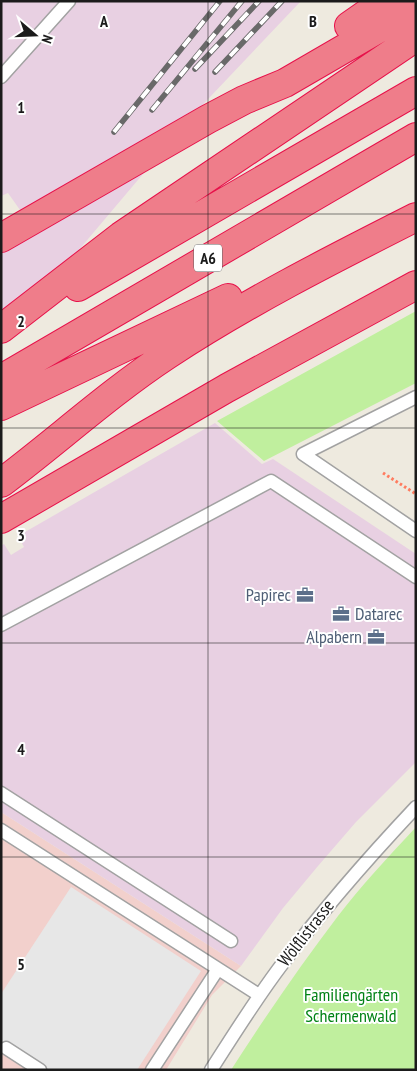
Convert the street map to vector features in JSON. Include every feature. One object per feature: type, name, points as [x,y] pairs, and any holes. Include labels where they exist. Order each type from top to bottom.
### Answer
[{"type":"highway","points":[[244,100],[268,75],[366,16],[385,1]]},
{"type":"highway","points":[[1,238],[200,124],[244,100],[285,83],[416,7]]},
{"type":"highway","points":[[1,331],[121,236],[416,37]]},
{"type":"highway","name":"A6","points":[[1,331],[416,91]]},
{"type":"highway","name":"A6","points":[[1,379],[416,137]]},
{"type":"highway","points":[[1,406],[206,309],[416,201]]},
{"type":"highway","points":[[1,483],[122,387],[166,356],[287,284],[416,217]]},
{"type":"highway","points":[[1,519],[227,388],[416,285]]},
{"type":"lane","points":[[1,77],[69,1]]},
{"type":"lane","points":[[416,397],[303,454],[416,531]]},
{"type":"lane","points":[[1,625],[271,481],[416,578]]},
{"type":"lane","points":[[1,794],[231,942]]},
{"type":"lane","name":"Wölflistrasse","points":[[211,1070],[259,995],[282,964],[338,894],[416,807]]},
{"type":"lane","points":[[1,830],[259,995]]},
{"type":"lane","points":[[152,1070],[218,968]]},
{"type":"lane","points":[[6,1048],[40,1070]]},
{"type":"path","points":[[384,473],[416,494]]},
{"type":"shaded area","points":[[1,1],[301,1],[192,116],[1,342],[1,244],[25,217],[8,193],[1,196]]},
{"type":"shaded area","points":[[215,423],[262,464],[273,459],[416,554],[416,762],[356,822],[318,866],[283,908],[241,966],[1,812],[1,546],[4,544],[11,555],[24,547],[18,536]]},
{"type":"shaded area","points":[[1,812],[241,966],[212,995],[166,1070],[1,1070]]},
{"type":"shaded area","points":[[71,887],[201,971],[137,1070],[29,1070],[1,1052],[1,994]]},
{"type":"green space","points":[[416,311],[416,383],[264,461],[217,421]]},
{"type":"green space","name":"Familiengärten Schermenwald","points":[[416,827],[416,1070],[231,1070],[283,992],[338,916]]},
{"type":"railway","points":[[114,132],[220,1]]},
{"type":"railway","points":[[152,110],[242,1]]},
{"type":"railway","points":[[195,69],[259,1]]},
{"type":"railway","points":[[215,72],[282,1]]},
{"type":"place","name":"Papirec","points":[[305,595]]},
{"type":"place","name":"Datarec","points":[[341,614]]},
{"type":"place","name":"Alpabern","points":[[376,637]]}]
